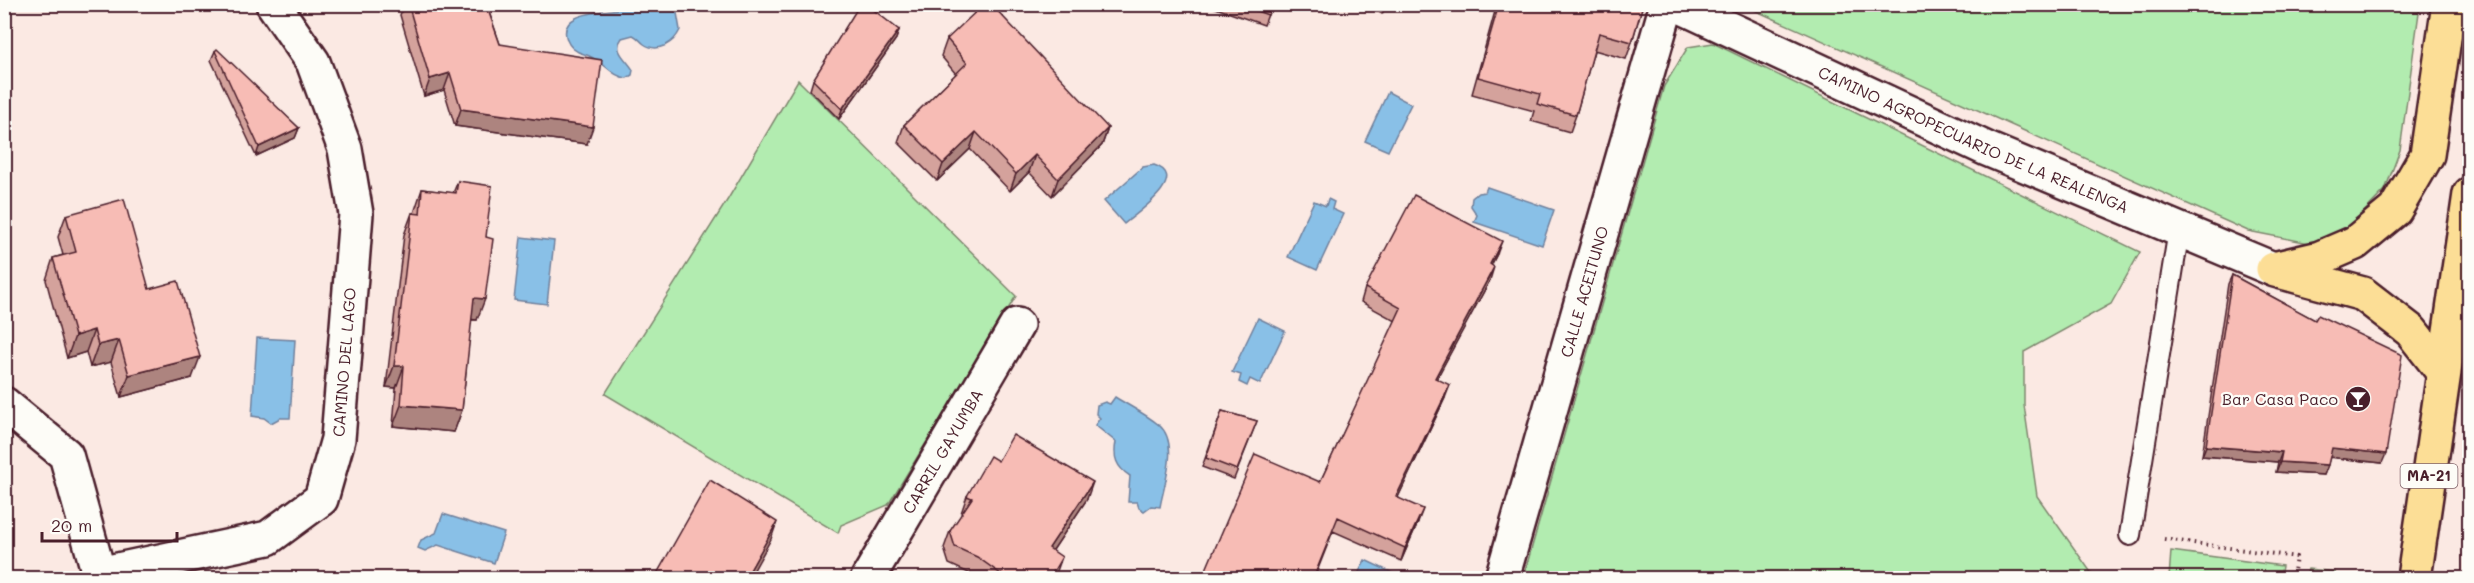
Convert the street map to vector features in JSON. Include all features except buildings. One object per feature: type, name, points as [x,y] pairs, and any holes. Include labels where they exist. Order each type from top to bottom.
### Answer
[{"type":"highway","points":[[2273,269],[2320,258],[2355,243],[2395,210],[2427,155],[2449,4]]},
{"type":"highway","name":"MA-21","points":[[2414,579],[2469,194]]},
{"type":"highway","points":[[2273,269],[2363,294],[2411,331],[2444,373]]},
{"type":"street","name":"CAMINO DEL LAGO","points":[[98,576],[268,538],[321,500],[338,438],[356,214],[345,149],[313,63],[273,4]]},
{"type":"street","name":"CALLE ACEITUNO","points":[[1502,579],[1667,4]]},
{"type":"street","name":"CAMINO AGROPECUARIO DE LA REALENGA","points":[[1676,4],[1987,149],[2273,269]]},
{"type":"street","name":"CARRIL GAYUMBA","points":[[868,579],[1017,325]]},
{"type":"street","points":[[4,404],[66,455],[98,576]]},
{"type":"lane","points":[[2130,535],[2179,230]]},
{"type":"path","points":[[2130,535],[2296,557],[2293,579]]},
{"type":"green space","points":[[1743,5],[2420,5],[2400,150],[2385,190],[2350,226],[2314,244],[2248,231]]},
{"type":"green space","points":[[1713,43],[2140,252],[2111,304],[2024,352],[2024,405],[2037,496],[2095,578],[1523,578],[1664,86],[1688,47]]},
{"type":"green space","points":[[798,80],[1016,296],[888,505],[841,525],[838,533],[605,394],[728,199]]},
{"type":"green space","points":[[2171,551],[2282,566],[2280,578],[2169,578]]},
{"type":"green space","points":[[2308,569],[2335,572],[2334,578],[2306,578]]},
{"type":"water","points":[[635,5],[668,5],[677,13],[680,30],[670,43],[655,48],[649,47],[633,35],[622,38],[619,43],[620,51],[633,70],[632,75],[627,78],[616,75],[591,56],[576,51],[568,43],[566,29],[570,22],[578,17]]},
{"type":"water","points":[[1388,92],[1411,104],[1388,151],[1365,141]]},
{"type":"water","points":[[1154,165],[1164,171],[1167,178],[1164,186],[1149,204],[1124,224],[1104,201],[1143,167]]},
{"type":"water","points":[[1487,187],[1554,210],[1542,245],[1474,222],[1477,215],[1471,206],[1472,198],[1478,193],[1485,192]]},
{"type":"water","points":[[1328,199],[1334,202],[1332,209],[1343,214],[1317,270],[1288,257],[1314,201],[1326,206]]},
{"type":"water","points":[[521,237],[554,241],[547,304],[514,300]]},
{"type":"water","points":[[1258,318],[1285,331],[1260,384],[1250,379],[1247,386],[1239,382],[1241,375],[1232,372]]},
{"type":"water","points":[[257,338],[295,340],[290,418],[280,418],[271,423],[264,418],[252,416]]},
{"type":"water","points":[[1115,397],[1159,425],[1169,442],[1169,464],[1160,507],[1151,506],[1144,511],[1139,508],[1137,502],[1128,502],[1130,476],[1121,469],[1117,461],[1116,442],[1095,425],[1100,418],[1096,414],[1097,405],[1105,402],[1110,404]]},
{"type":"water","points":[[443,514],[504,533],[494,563],[438,545],[425,551],[418,548],[421,540],[436,533]]},
{"type":"water","points":[[1365,560],[1395,574],[1393,578],[1356,578]]},
{"type":"place","name":"Bar Casa Paco","points":[[2358,399]]}]
